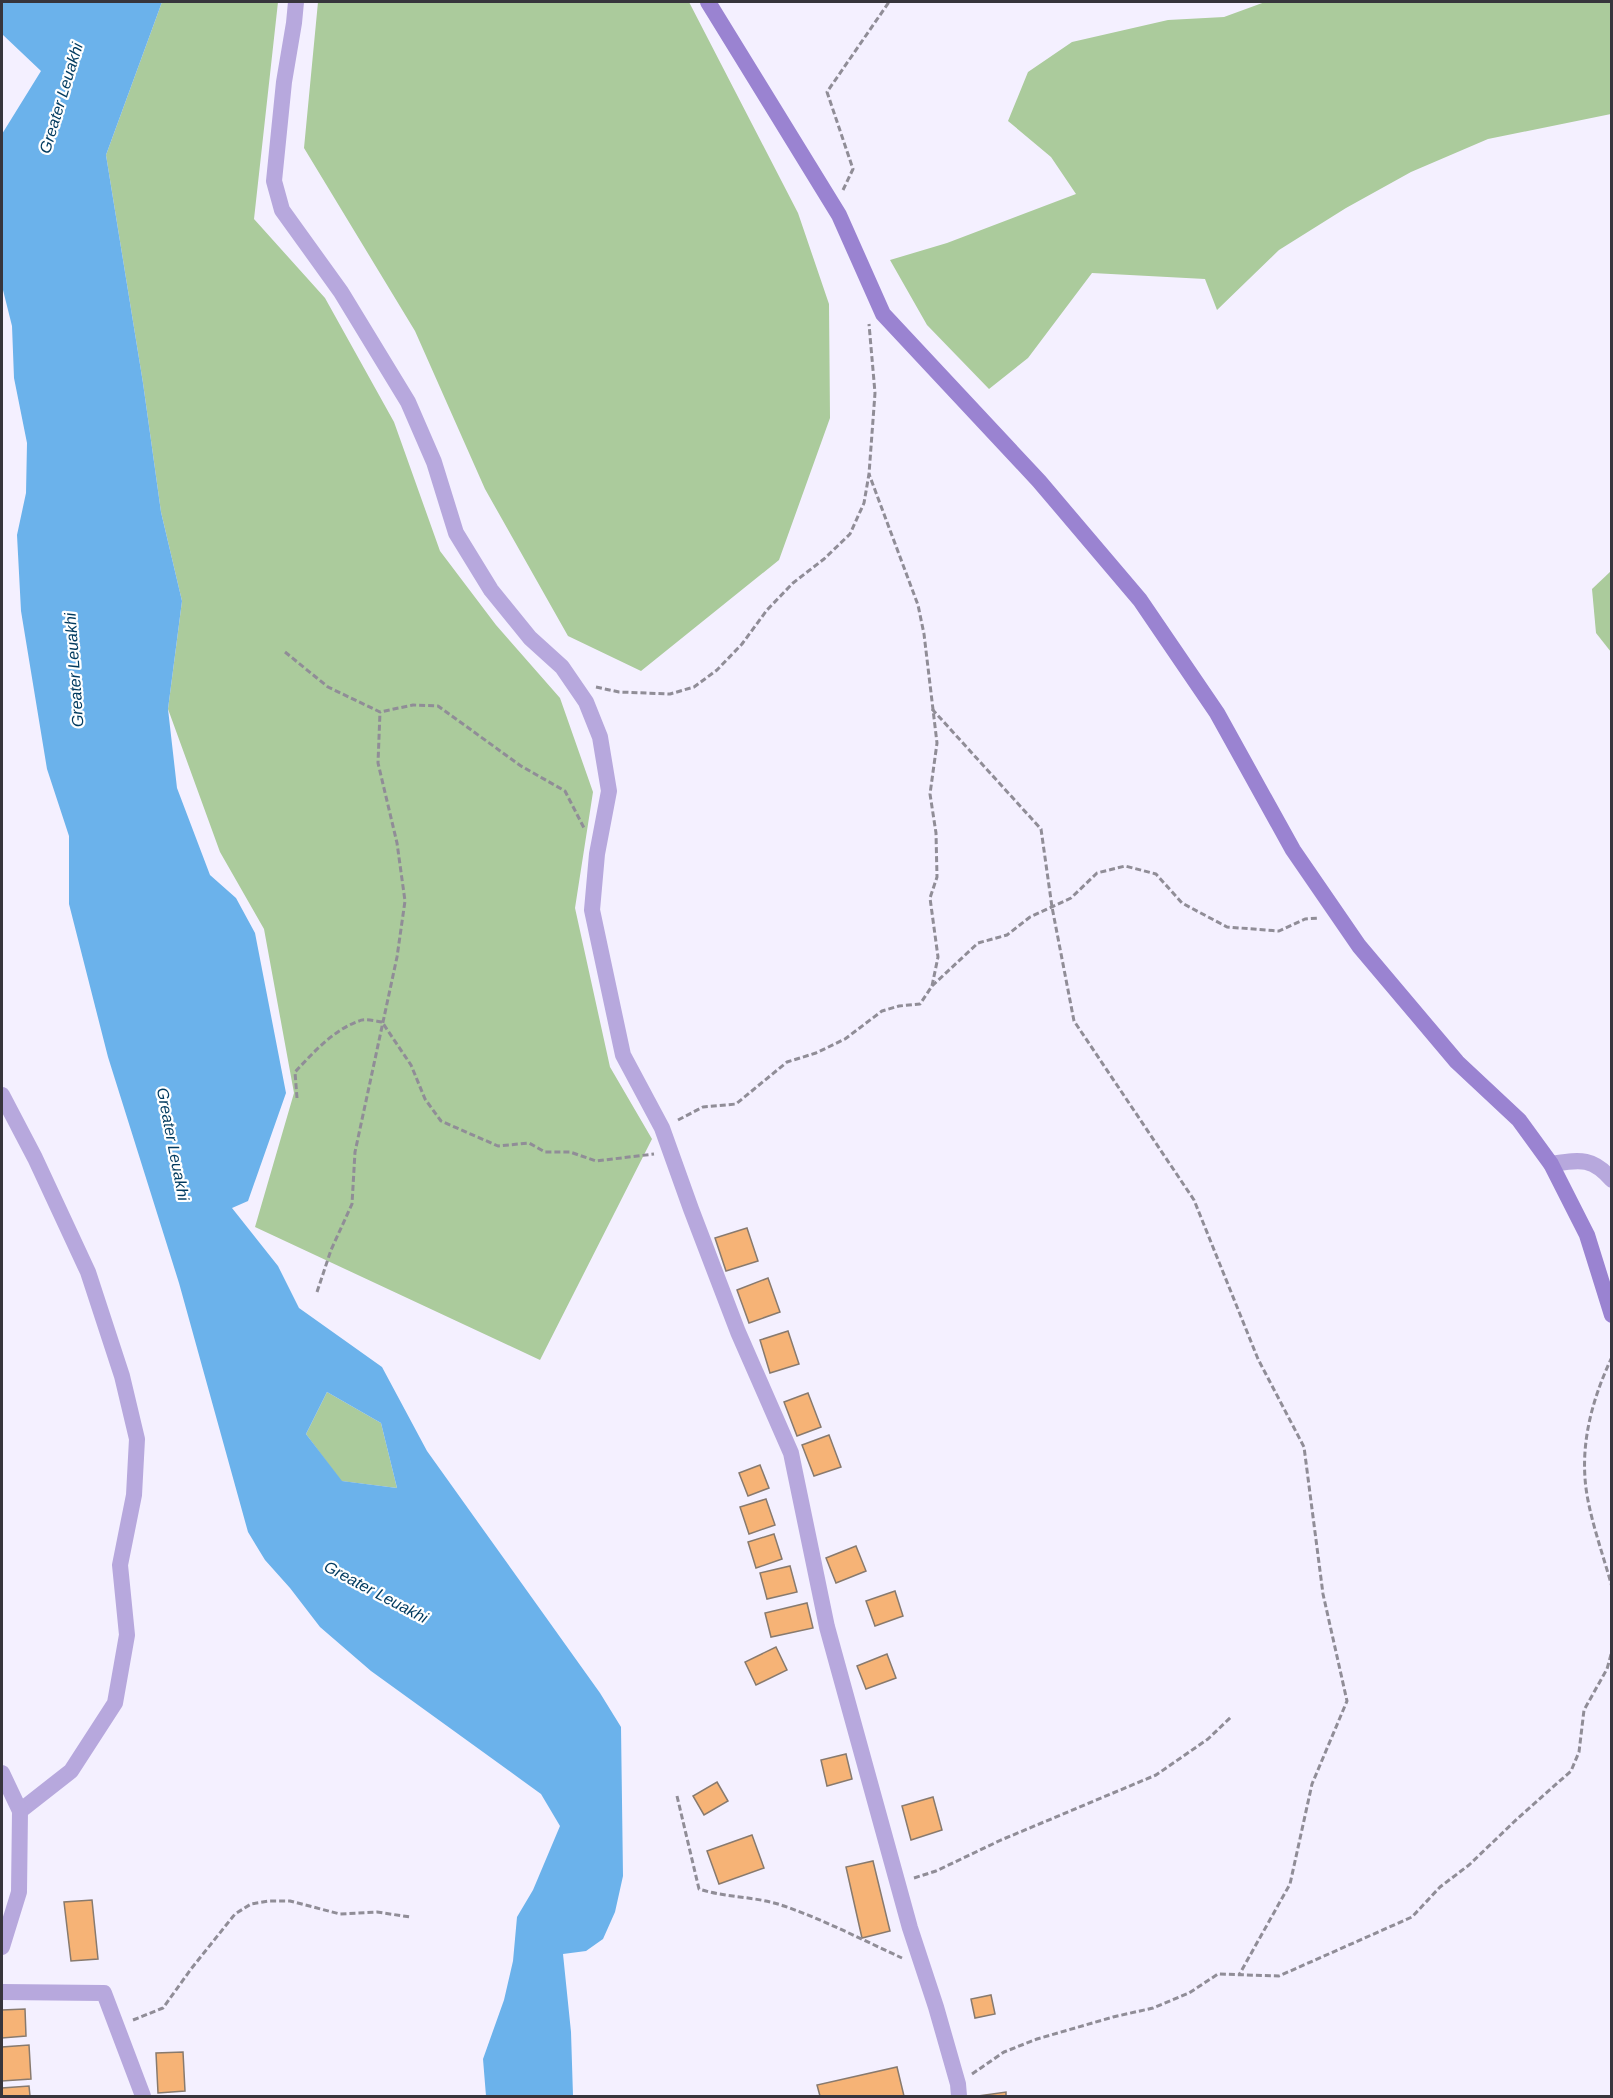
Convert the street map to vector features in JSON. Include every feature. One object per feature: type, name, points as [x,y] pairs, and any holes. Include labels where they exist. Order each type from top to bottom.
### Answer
[{"type":"main road","points":[[708,2],[835,208],[883,314],[1039,481],[1140,600],[1216,713],[1293,850],[1359,946],[1457,1062],[1519,1120],[1551,1164],[1587,1235],[1611,1315]]},
{"type":"street","points":[[296,2],[284,82],[274,181],[282,210],[341,292],[408,402],[434,462],[456,533],[491,590],[531,638],[562,668],[586,702],[600,737],[609,791],[597,854],[592,910],[622,1055],[662,1128],[738,1332],[791,1453],[827,1627],[958,2090]]},
{"type":"street","points":[[2,1095],[36,1158],[88,1272],[122,1376],[137,1439],[134,1495],[120,1565],[127,1635],[116,1703],[71,1771],[20,1811]]},
{"type":"street","points":[[1551,1164],[1580,1159],[1601,1167],[1611,1180]]},
{"type":"street","points":[[2,1773],[20,1811],[20,1892],[2,1947]]},
{"type":"street","points":[[2,1992],[104,1993],[143,2097]]},
{"type":"path","points":[[835,208],[853,169],[827,92],[889,2]]},
{"type":"path","points":[[570,680],[600,688],[648,694],[670,694],[694,687],[717,670],[742,644],[767,610],[794,583],[850,534],[864,503],[869,474],[875,393],[869,322]]},
{"type":"path","points":[[869,474],[918,605],[924,634],[937,743],[930,794],[936,833],[937,877],[930,898],[938,957],[932,986]]},
{"type":"path","points":[[285,652],[328,687],[380,712],[413,705],[438,706],[521,766],[565,791],[597,854]]},
{"type":"path","points":[[932,709],[1041,829],[1052,907],[1074,1021],[1194,1200],[1257,1359],[1304,1447],[1323,1594],[1347,1701],[1312,1785],[1290,1884],[1239,1975]]},
{"type":"path","points":[[316,1292],[331,1250],[352,1204],[355,1152],[397,957],[405,900],[397,843],[378,764],[380,712]]},
{"type":"path","points":[[662,1128],[703,1107],[736,1104],[788,1062],[816,1053],[845,1039],[882,1011],[899,1005],[920,1004],[932,986],[978,943],[1007,935],[1030,917],[1071,898],[1097,873],[1125,866],[1156,874],[1182,903],[1227,927],[1279,931],[1305,918],[1339,917]]},
{"type":"path","points":[[297,1098],[295,1072],[318,1048],[338,1032],[361,1020],[382,1022]]},
{"type":"path","points":[[382,1022],[411,1065],[425,1099],[441,1121],[498,1146],[529,1143],[545,1152],[570,1152],[596,1161],[670,1152]]},
{"type":"path","points":[[1611,1357],[1598,1385],[1586,1438],[1585,1479],[1594,1525],[1611,1587]]},
{"type":"path","points":[[958,2090],[1004,2052],[1037,2039],[1113,2017],[1154,2008],[1189,1993],[1218,1974],[1279,1976],[1412,1917],[1440,1887],[1469,1866],[1571,1771],[1579,1752],[1584,1710],[1606,1669],[1611,1651]]},
{"type":"path","points":[[898,1883],[936,1872],[1001,1840],[1156,1776],[1208,1739],[1232,1716]]},
{"type":"path","points":[[677,1796],[699,1888],[714,1894],[753,1898],[783,1905],[922,1967]]},
{"type":"path","points":[[116,2026],[163,2008],[235,1914],[250,1904],[269,1900],[290,1900],[340,1914],[377,1912],[410,1917]]},
{"type":"green space","points":[[162,2],[278,2],[254,219],[325,298],[394,422],[440,551],[496,625],[560,698],[593,792],[575,908],[610,1067],[652,1139],[540,1360],[255,1227],[294,1093],[264,929],[220,852],[168,709],[182,601],[161,512],[143,383],[106,155]]},
{"type":"green space","points":[[318,2],[689,2],[798,213],[829,304],[830,418],[779,560],[641,671],[568,636],[485,489],[415,331],[304,148]]},
{"type":"green space","points":[[1265,2],[1611,2],[1611,114],[1488,139],[1411,172],[1346,208],[1279,250],[1217,310],[1205,279],[1092,273],[1028,358],[989,389],[927,325],[890,260],[947,243],[1076,194],[1051,157],[1008,121],[1028,72],[1072,42],[1168,20],[1224,17]]},
{"type":"green space","points":[[1611,571],[1611,652],[1596,633],[1592,589]]},
{"type":"green space","points":[[327,1392],[381,1423],[397,1488],[341,1481],[306,1434]]},
{"type":"water","name":"Greater Leuakhi","points":[[2,2],[162,2],[106,155],[143,383],[161,512],[182,601],[168,709],[177,788],[210,875],[236,898],[255,933],[286,1093],[248,1201],[232,1208],[278,1266],[299,1308],[382,1367],[427,1451],[600,1693],[621,1727],[623,1876],[615,1912],[603,1939],[586,1951],[563,1954],[571,2032],[573,2096],[486,2096],[483,2059],[504,2000],[513,1961],[517,1917],[533,1890],[560,1826],[541,1794],[371,1671],[320,1627],[265,1560],[248,1532],[179,1283],[108,1057],[69,904],[69,836],[47,769],[21,611],[17,535],[26,493],[27,443],[14,378],[12,326],[2,286],[2,134],[41,71],[2,34]],"holes":[[[327,1392],[381,1423],[397,1488],[342,1481],[306,1434]]]},
{"type":"building","points":[[747,1228],[758,1261],[726,1271],[715,1238]]},
{"type":"building","points":[[768,1278],[780,1312],[749,1323],[737,1290]]},
{"type":"building","points":[[788,1331],[799,1364],[770,1373],[760,1340]]},
{"type":"building","points":[[808,1393],[821,1427],[797,1436],[784,1402]]},
{"type":"building","points":[[829,1435],[841,1467],[814,1476],[802,1445]]},
{"type":"building","points":[[760,1465],[769,1488],[748,1496],[739,1473]]},
{"type":"building","points":[[766,1499],[775,1525],[749,1534],[740,1507]]},
{"type":"building","points":[[774,1534],[782,1559],[756,1568],[748,1542]]},
{"type":"building","points":[[856,1546],[866,1571],[836,1583],[826,1558]]},
{"type":"building","points":[[790,1566],[797,1592],[767,1599],[760,1573]]},
{"type":"building","points":[[895,1591],[903,1616],[875,1626],[866,1601]]},
{"type":"building","points":[[807,1603],[813,1628],[771,1637],[765,1613]]},
{"type":"building","points":[[776,1647],[787,1670],[756,1685],[745,1662]]},
{"type":"building","points":[[887,1654],[896,1678],[866,1689],[857,1666]]},
{"type":"building","points":[[846,1754],[852,1779],[827,1786],[821,1760]]},
{"type":"building","points":[[717,1782],[728,1801],[704,1815],[693,1796]]},
{"type":"building","points":[[933,1797],[942,1830],[911,1840],[902,1806]]},
{"type":"building","points":[[752,1835],[764,1868],[719,1884],[707,1851]]},
{"type":"building","points":[[873,1861],[890,1931],[862,1938],[846,1867]]},
{"type":"building","points":[[92,1900],[98,1959],[71,1961],[64,1902]]},
{"type":"building","points":[[991,1995],[995,2014],[975,2018],[971,1999]]},
{"type":"building","points":[[25,2009],[26,2036],[2,2038],[2,2010]]},
{"type":"building","points":[[29,2045],[31,2079],[2,2081],[2,2047]]},
{"type":"building","points":[[183,2052],[185,2091],[158,2093],[156,2053]]},
{"type":"building","points":[[897,2067],[904,2096],[820,2096],[817,2085]]},
{"type":"building","points":[[29,2086],[30,2096],[2,2096],[2,2088]]},
{"type":"building","points":[[1006,2092],[1006,2096],[978,2096]]}]
